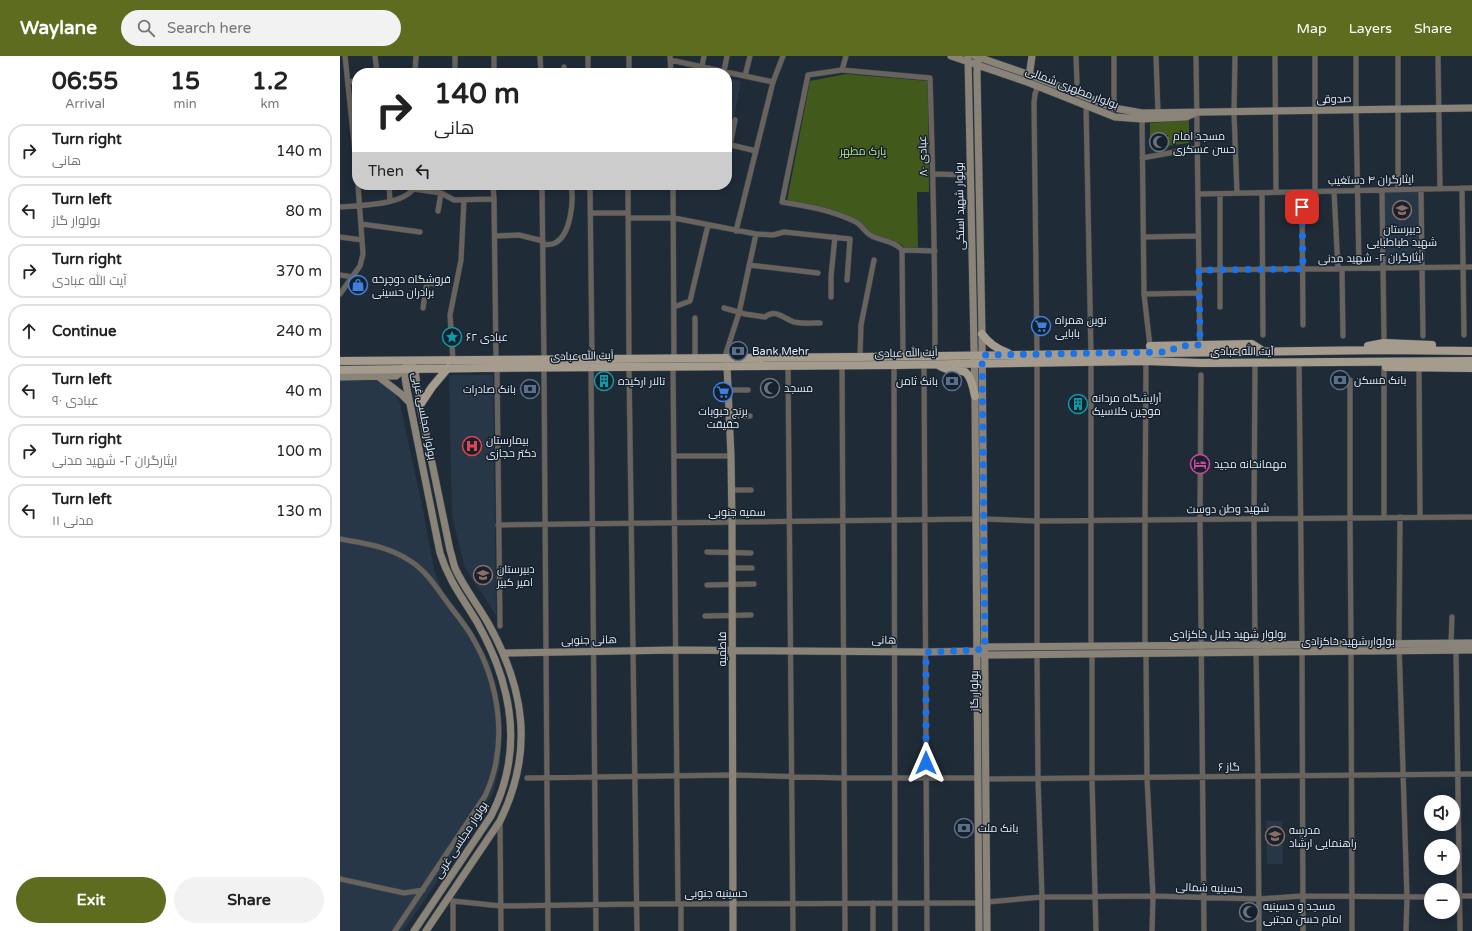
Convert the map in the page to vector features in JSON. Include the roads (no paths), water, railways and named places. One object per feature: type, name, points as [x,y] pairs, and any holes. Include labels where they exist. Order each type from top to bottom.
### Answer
[{"type":"main road","name":"بولوار مطهری شمالی","points":[[951,56],[968,59],[978,66],[1038,86],[1115,117],[1186,117],[1196,112]]},
{"type":"main road","name":"بولوار مطهری شمالی","points":[[977,56],[1114,108],[1142,116],[1158,113],[1196,112]]},
{"type":"main road","name":"بولوار شهید استکی","points":[[977,56],[982,334],[978,359]]},
{"type":"main road","points":[[1027,82],[1030,75],[1032,56]]},
{"type":"main road","name":"بولوار شهید استکی","points":[[968,59],[978,359]]},
{"type":"main road","name":"صدوقی","points":[[1196,112],[1472,108]]},
{"type":"main road","points":[[982,334],[992,346],[1013,355]]},
{"type":"main road","points":[[1350,350],[1363,346],[1384,343],[1472,346]]},
{"type":"main road","points":[[1150,346],[1178,346],[1200,349],[1201,363]]},
{"type":"main road","points":[[1169,352],[1178,346]]},
{"type":"main road","name":"آیت الله عبادی","points":[[1091,358],[1200,349],[1263,352],[1350,350],[1472,351]]},
{"type":"main road","name":"آیت الله عبادی","points":[[978,359],[1013,355],[1037,358]]},
{"type":"main road","name":"آیت الله عبادی","points":[[592,363],[629,367],[695,358],[903,356],[936,360],[1091,358],[1201,363],[1472,361]]},
{"type":"main road","name":"آیت الله عبادی","points":[[340,370],[415,370],[496,364],[592,363],[629,358],[727,366],[894,365],[924,364],[936,360]]},
{"type":"main road","name":"بولوار گاز","points":[[978,359],[975,396],[985,647],[982,779]]},
{"type":"main road","name":"بولوار گاز","points":[[978,359],[980,519],[977,650],[982,779],[983,902],[987,931]]},
{"type":"main road","name":"بولوار مجلسی غربی","points":[[414,931],[491,816],[500,799],[507,776],[512,738],[508,700],[504,682],[494,656],[446,571],[440,553],[404,369],[409,360],[415,370],[420,405],[455,568],[484,616],[503,653],[513,679],[518,699],[522,739],[516,779],[509,803],[500,821],[426,931]]},
{"type":"main road","name":"آیت الله عبادی","points":[[340,362],[454,360],[496,364]]},
{"type":"main road","points":[[936,360],[939,365],[947,369],[959,369],[967,373],[971,378],[975,396]]},
{"type":"main road","points":[[1350,362],[1361,366],[1472,368]]},
{"type":"main road","name":"فاطمیه","points":[[727,366],[732,490],[734,931]]},
{"type":"main road","points":[[420,405],[432,387],[448,368]]},
{"type":"main road","points":[[340,377],[396,376],[404,369]]},
{"type":"main road","points":[[379,377],[410,403]]},
{"type":"main road","name":"بولوار شهید جلال خاکزادی","points":[[977,650],[985,647],[1145,645],[1201,649],[1255,645],[1302,648],[1351,648],[1472,643]]},
{"type":"main road","name":"بولوار شهید خاکزادی","points":[[1400,647],[1456,651],[1472,650]]},
{"type":"main road","name":"بولوار شهید خاکزادی","points":[[985,655],[1146,653],[1201,649],[1256,652],[1302,648]]},
{"type":"main road","name":"هانی جنوبی","points":[[503,653],[633,650],[733,650]]},
{"type":"main road","name":"هانی","points":[[733,650],[926,652],[977,650]]},
{"type":"main road","points":[[977,650],[985,655]]},
{"type":"main road","name":"بولوار گاز","points":[[979,931],[983,902]]},
{"type":"street","points":[[345,56],[352,122]]},
{"type":"street","points":[[375,56],[376,68]]},
{"type":"street","points":[[415,68],[416,56]]},
{"type":"street","points":[[455,56],[456,68]]},
{"type":"street","points":[[494,56],[494,68]]},
{"type":"street","points":[[540,56],[541,68]]},
{"type":"street","points":[[588,56],[588,68]]},
{"type":"street","points":[[629,56],[629,68]]},
{"type":"street","points":[[702,66],[704,56]]},
{"type":"street","points":[[725,68],[727,56]]},
{"type":"street","points":[[745,76],[750,56]]},
{"type":"street","points":[[736,231],[773,82],[783,56]]},
{"type":"street","points":[[842,70],[846,56]]},
{"type":"street","points":[[1076,56],[1078,84]]},
{"type":"street","points":[[1114,56],[1114,108]]},
{"type":"street","points":[[1156,56],[1158,113]]},
{"type":"street","points":[[1196,56],[1200,349]]},
{"type":"street","points":[[1235,56],[1234,112],[1237,193]]},
{"type":"street","points":[[1275,56],[1276,192]]},
{"type":"street","points":[[1315,56],[1316,192]]},
{"type":"street","points":[[1356,56],[1359,268]]},
{"type":"street","points":[[1398,56],[1398,190]]},
{"type":"street","points":[[1438,56],[1440,189]]},
{"type":"street","points":[[671,68],[670,58],[711,68]]},
{"type":"street","name":"عبادی ۸۰","points":[[902,250],[898,245],[870,235],[857,223],[835,213],[820,208],[782,202],[808,75],[842,70],[930,78],[935,251],[936,360]]},
{"type":"street","points":[[732,73],[773,82]]},
{"type":"street","points":[[348,82],[352,82]]},
{"type":"street","points":[[1037,646],[1037,358],[1034,103],[1038,86]]},
{"type":"street","points":[[1086,105],[1091,358],[1091,646]]},
{"type":"street","points":[[1142,116],[1144,294],[1150,346],[1159,352]]},
{"type":"street","points":[[732,132],[735,120]]},
{"type":"street","points":[[732,145],[756,151]]},
{"type":"street","points":[[1142,158],[1197,148]]},
{"type":"street","points":[[933,174],[971,175]]},
{"type":"street","points":[[1462,188],[1464,335]]},
{"type":"street","name":"ایثارگران ۴ دستغیب","points":[[1198,194],[1472,188]]},
{"type":"street","points":[[1421,189],[1423,336]]},
{"type":"street","points":[[340,294],[360,266],[363,254],[358,190]]},
{"type":"street","points":[[389,190],[390,201]]},
{"type":"street","points":[[340,207],[390,201],[404,197],[412,190]]},
{"type":"street","points":[[428,190],[441,193],[454,200],[494,199]]},
{"type":"street","points":[[493,190],[500,626]]},
{"type":"street","points":[[542,190],[548,778],[548,931]]},
{"type":"street","points":[[495,236],[519,235],[543,243],[555,243],[565,234],[572,210],[571,190]]},
{"type":"street","points":[[590,190],[596,931]]},
{"type":"street","points":[[628,190],[629,358]]},
{"type":"street","points":[[673,190],[674,522],[679,904],[681,931]]},
{"type":"street","points":[[1382,190],[1384,338]]},
{"type":"street","points":[[1334,191],[1340,268],[1343,336]]},
{"type":"street","points":[[1302,192],[1303,325]]},
{"type":"street","points":[[438,211],[441,193]]},
{"type":"street","points":[[1262,193],[1263,335]]},
{"type":"street","points":[[1220,194],[1220,307]]},
{"type":"street","points":[[454,360],[450,315],[461,260],[464,200]]},
{"type":"street","points":[[591,213],[674,218],[756,234],[773,234],[784,232],[850,239],[847,280]]},
{"type":"street","points":[[361,224],[420,232]]},
{"type":"street","points":[[674,307],[690,301],[708,225]]},
{"type":"street","points":[[726,353],[739,313],[756,234]]},
{"type":"street","points":[[1143,237],[1198,236]]},
{"type":"street","points":[[340,237],[362,240]]},
{"type":"street","points":[[831,298],[830,276],[835,237]]},
{"type":"street","points":[[903,356],[902,250],[935,251]]},
{"type":"street","points":[[860,357],[861,325],[874,260]]},
{"type":"street","points":[[749,265],[818,273]]},
{"type":"street","name":"ایثارگران ۲- شهید مدنی","points":[[1199,270],[1472,267]]},
{"type":"street","points":[[340,276],[353,277]]},
{"type":"street","points":[[413,279],[435,284]]},
{"type":"street","points":[[424,308],[427,282]]},
{"type":"street","points":[[1144,294],[1199,293]]},
{"type":"street","points":[[724,308],[739,313],[765,318],[769,314],[775,313],[793,321],[820,323]]},
{"type":"street","points":[[695,318],[695,358]]},
{"type":"street","points":[[1145,645],[1146,361]]},
{"type":"street","points":[[1255,362],[1255,645]]},
{"type":"street","points":[[1299,362],[1303,931]]},
{"type":"street","points":[[924,364],[927,931]]},
{"type":"street","points":[[842,365],[845,931]]},
{"type":"street","points":[[894,365],[895,931]]},
{"type":"street","points":[[788,366],[793,931]]},
{"type":"street","points":[[1384,366],[1384,517]]},
{"type":"street","points":[[629,367],[637,931]]},
{"type":"street","points":[[1419,368],[1420,517]]},
{"type":"street","points":[[1201,374],[1200,519],[1204,931]]},
{"type":"street","points":[[1350,380],[1352,931]]},
{"type":"street","points":[[728,390],[748,390]]},
{"type":"street","points":[[729,416],[750,416]]},
{"type":"street","points":[[674,456],[731,456]]},
{"type":"street","points":[[732,490],[751,490]]},
{"type":"street","points":[[1400,517],[1400,647],[1407,897],[1406,931]]},
{"type":"street","name":"شهید وطن دوست","points":[[980,519],[1036,521],[1472,517]]},
{"type":"street","name":"سمیه جنوبی","points":[[498,524],[980,519]]},
{"type":"street","points":[[340,539],[381,546],[412,563],[430,579],[471,635],[484,662],[494,691],[499,730],[497,758],[492,781],[485,796],[395,931]]},
{"type":"street","points":[[707,552],[751,552]]},
{"type":"street","points":[[732,568],[752,568]]},
{"type":"street","points":[[707,585],[754,584]]},
{"type":"street","points":[[705,616],[751,615]]},
{"type":"street","points":[[1451,643],[1452,617]]},
{"type":"street","points":[[1456,651],[1460,883]]},
{"type":"street","points":[[1256,652],[1259,931]]},
{"type":"street","points":[[1146,653],[1147,778],[1153,896],[1152,931]]},
{"type":"street","points":[[1037,654],[1038,779],[1042,931]]},
{"type":"street","points":[[1092,654],[1092,779],[1096,931]]},
{"type":"street","name":"گاز ۶","points":[[527,778],[733,774],[844,778],[1092,779],[1472,774]]},
{"type":"street","points":[[500,821],[500,931]]},
{"type":"street","points":[[340,880],[404,893],[423,890]]},
{"type":"street","name":"حسینیه شمالی","points":[[983,902],[1042,897],[1096,896],[1259,899],[1303,896],[1424,897]]},
{"type":"street","points":[[1460,896],[1472,896]]},
{"type":"street","name":"حسینیه جنوبی","points":[[454,931],[453,901],[501,906],[596,904],[983,902]]},
{"type":"street","points":[[873,903],[873,931]]},
{"type":"street","points":[[1460,919],[1460,931]]},
{"type":"place","name":"مسجد امام حسن عسکری","points":[[1159,142]]},
{"type":"place","name":"دبیرستان شهید طباطبایی","points":[[1402,210]]},
{"type":"place","name":"فروشگاه دوچرخه برادران حسینی","points":[[358,285]]},
{"type":"place","name":"نوین همراه بابایی","points":[[1041,326]]},
{"type":"place","name":"عبادی ۶۲","points":[[452,337]]},
{"type":"place","name":"Bank Mehr","points":[[738,351]]},
{"type":"place","name":"بانک مسکن","points":[[1340,380]]},
{"type":"place","name":"تالار ارکیده","points":[[604,381]]},
{"type":"place","name":"بانک ثامن","points":[[952,381]]},
{"type":"place","name":"مسجد","points":[[770,388]]},
{"type":"place","name":"بانک صادرات","points":[[530,389]]},
{"type":"place","name":"برنج حبوبات حقیقت","points":[[723,392]]},
{"type":"place","name":"آرایشگاه مردانه موچین کلاسیک","points":[[1078,404]]},
{"type":"place","name":"بیمارستان دکتر حجازی","points":[[472,446]]},
{"type":"place","name":"مهمانخانه مجید","points":[[1200,464]]},
{"type":"place","name":"دبیرستان امیر کبیر","points":[[483,575]]},
{"type":"place","name":"بانک ملت","points":[[964,828]]},
{"type":"place","name":"مدرسه راهنمایی ارشاد","points":[[1275,836]]},
{"type":"place","name":"مسجد و حسینیه امام حسن مجتبی","points":[[1249,912]]},
{"type":"park label","name":"پارک مطهر","points":[[863,151]]}]
